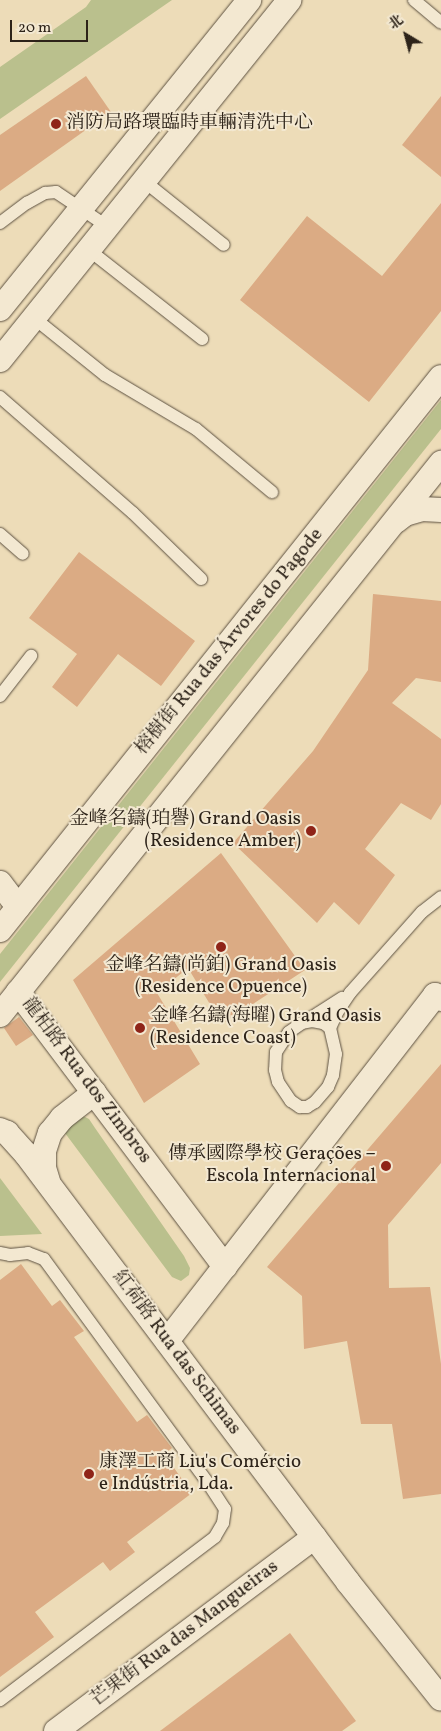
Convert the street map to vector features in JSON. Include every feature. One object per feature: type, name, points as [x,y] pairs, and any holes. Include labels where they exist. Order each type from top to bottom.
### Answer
[{"type":"street","points":[[0,309],[249,0]]},
{"type":"street","points":[[0,360],[290,0]]},
{"type":"street","name":"榕樹街 Rua das Árvores do Pagode","points":[[0,930],[441,377]]},
{"type":"street","points":[[0,1015],[441,463]]},
{"type":"street","points":[[394,522],[405,514],[422,509],[441,510]]},
{"type":"street","points":[[0,883],[18,907]]},
{"type":"street","name":"龍柏路 Rua dos Zimbros","points":[[18,992],[225,1267]]},
{"type":"street","points":[[167,1341],[435,995],[441,999]]},
{"type":"street","points":[[49,1185],[44,1168],[44,1151],[50,1132],[62,1118],[94,1093]]},
{"type":"street","name":"紅荷路 Rua das Schimas","points":[[0,1130],[7,1134],[26,1154],[314,1537],[441,1699]]},
{"type":"street","name":"芒果街 Rua das Mangueiras","points":[[56,1731],[314,1537]]},
{"type":"lane","points":[[414,0],[441,23]]},
{"type":"lane","points":[[144,181],[224,245]]},
{"type":"lane","points":[[0,224],[27,203],[45,193],[56,192],[108,226]]},
{"type":"lane","points":[[89,250],[202,339]]},
{"type":"lane","points":[[34,318],[105,375],[196,429],[272,492]]},
{"type":"lane","points":[[0,397],[133,513],[201,579]]},
{"type":"lane","points":[[0,534],[23,554]]},
{"type":"lane","points":[[0,696],[30,656]]},
{"type":"lane","points":[[350,993],[320,1014],[289,1032],[276,1052],[275,1070],[284,1093],[300,1107],[307,1107],[316,1102],[328,1087],[333,1075],[336,1054],[330,1028],[338,1011],[350,993],[441,888]]},
{"type":"lane","points":[[422,912],[441,897]]},
{"type":"lane","points":[[302,1023],[312,1021],[323,1023],[330,1028]]},
{"type":"lane","points":[[0,1253],[10,1255],[28,1252],[44,1259],[225,1509],[224,1523],[215,1537],[0,1700]]},
{"type":"green space","points":[[91,0],[172,0],[0,119],[0,67],[86,7]]},
{"type":"green space","points":[[441,400],[441,429],[0,982],[0,954]]},
{"type":"green space","points":[[79,1114],[89,1119],[184,1256],[190,1268],[189,1275],[181,1281],[172,1277],[65,1133]]},
{"type":"green space","points":[[0,1178],[42,1234],[0,1236]]},
{"type":"building","name":"消防局路環臨時車輛清洗中心","points":[[86,76],[111,112],[0,191],[0,135]]},
{"type":"building","points":[[441,96],[441,177],[402,145]]},
{"type":"building","points":[[441,203],[441,311],[369,402],[240,300],[307,216],[382,276]]},
{"type":"building","points":[[79,552],[195,641],[161,686],[118,654],[77,707],[52,687],[77,654],[29,618]]},
{"type":"building","points":[[373,594],[441,601],[441,682],[416,678],[392,703],[441,739],[441,804],[431,820],[401,803],[365,849],[395,875],[359,925],[334,902],[317,923],[233,843],[313,751],[368,670]]},
{"type":"building","points":[[221,853],[305,970],[222,1024],[188,968],[157,993],[200,1064],[144,1103],[73,980]]},
{"type":"building","points":[[19,1017],[33,1035],[16,1046],[4,1028]]},
{"type":"building","points":[[441,1064],[441,1163],[388,1225],[389,1288],[430,1287],[441,1364],[441,1494],[403,1499],[392,1424],[361,1424],[347,1341],[304,1349],[302,1296],[267,1267]]},
{"type":"building","name":"康澤工商 Liu's Comércio e Indústria, Lda.","points":[[21,1264],[52,1306],[60,1300],[84,1331],[74,1337],[137,1422],[147,1415],[172,1448],[164,1454],[192,1493],[127,1542],[135,1552],[110,1571],[103,1562],[35,1612],[54,1637],[0,1677],[0,1280]]},
{"type":"building","points":[[290,1633],[356,1721],[342,1731],[160,1731]]},
{"type":"place","name":"消防局路環臨時車輛清洗中心","points":[[56,124]]},
{"type":"place","name":"金峰名鑄(珀譽) Grand Oasis (Residence Amber)","points":[[311,831]]},
{"type":"place","name":"金峰名鑄(尚鉑) Grand Oasis (Residence Opuence)","points":[[221,947]]},
{"type":"place","name":"金峰名鑄(海曜) Grand Oasis (Residence Coast)","points":[[140,1028]]},
{"type":"place","name":"傳承國際學校 Gerações – Escola Internacional","points":[[386,1166]]},
{"type":"place","name":"康澤工商 Liu's Comércio e Indústria, Lda.","points":[[89,1474]]}]
